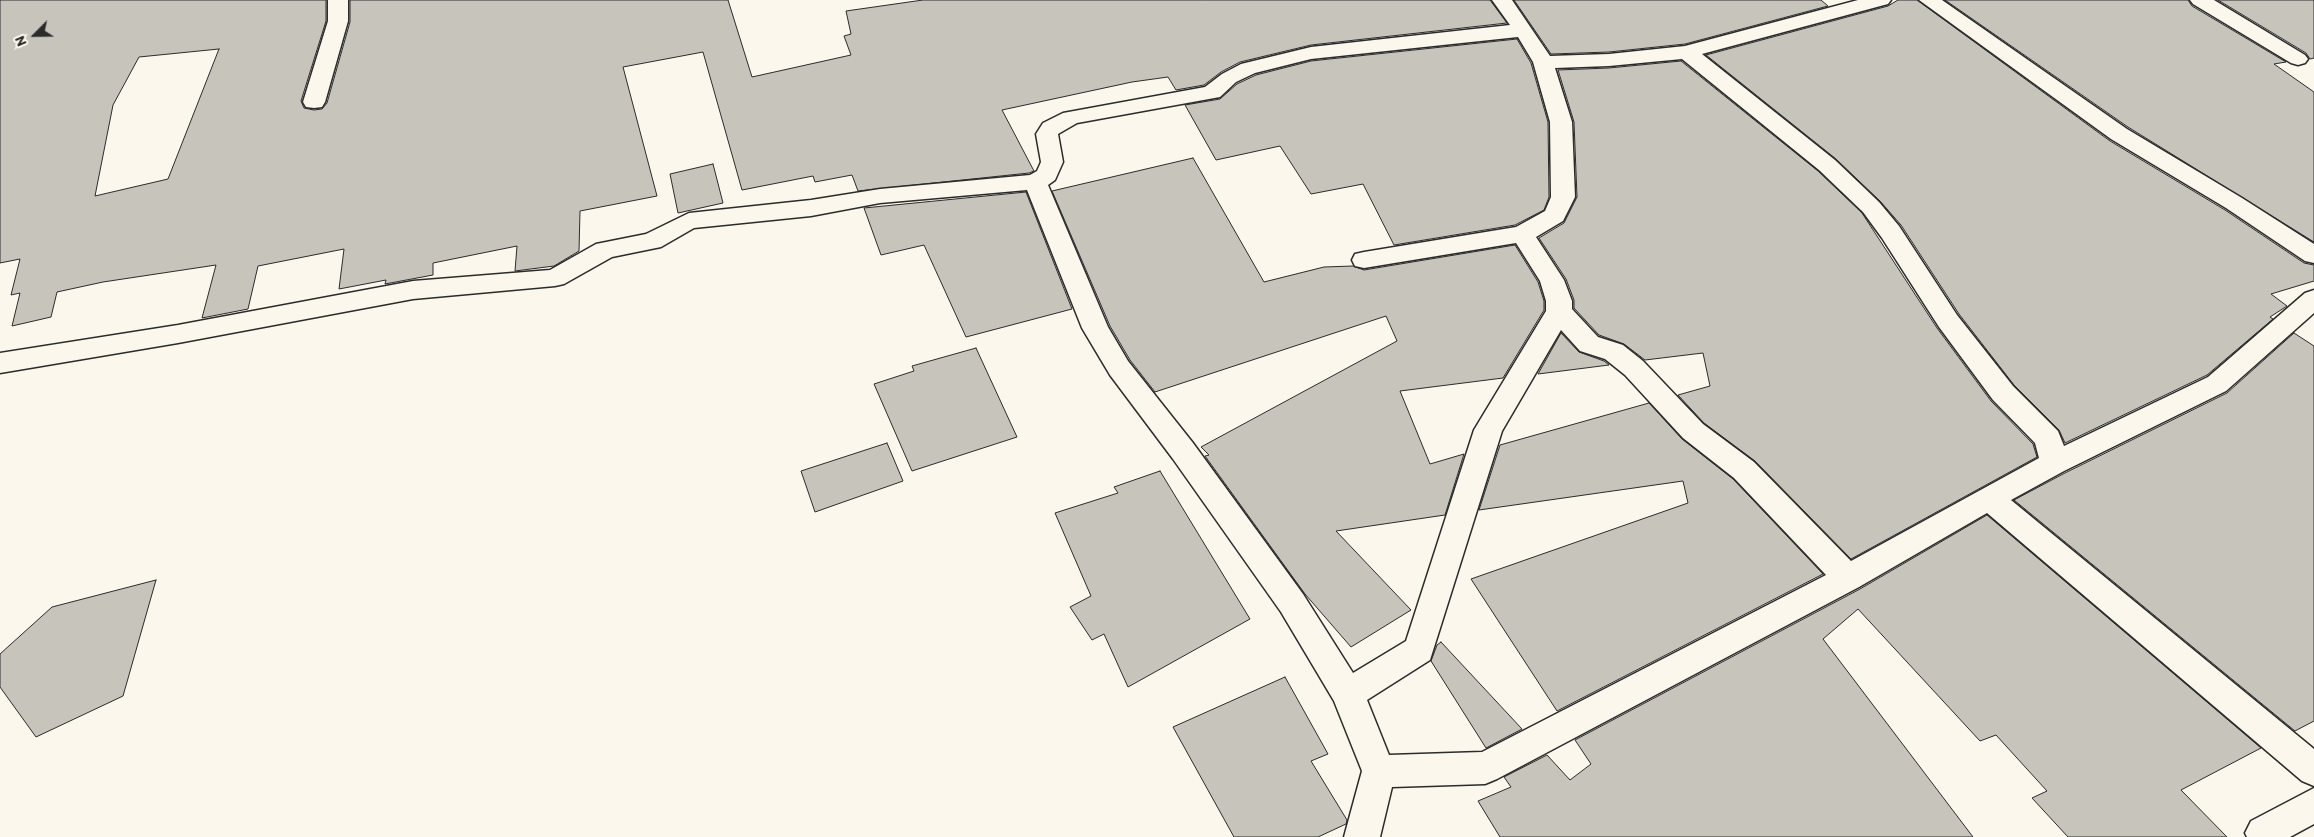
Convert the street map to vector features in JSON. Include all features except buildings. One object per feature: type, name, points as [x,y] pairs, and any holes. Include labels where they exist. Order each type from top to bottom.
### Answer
[{"type":"street","points":[[314,102],[338,21],[338,0]]},
{"type":"street","points":[[1364,260],[1522,234],[1555,216],[1563,197],[1561,122],[1543,62],[1524,30],[1502,0]]},
{"type":"street","points":[[1543,62],[1609,60],[1686,52],[1842,4],[1881,0]]},
{"type":"street","points":[[1929,0],[2119,134],[2234,203],[2314,255]]},
{"type":"street","points":[[2200,0],[2298,59]]},
{"type":"street","points":[[0,363],[178,334],[413,290],[555,278],[605,250],[652,241],[689,221],[811,208],[880,196],[1036,182],[1047,175],[1052,162],[1048,134],[1051,128],[1071,118],[1212,92],[1229,78],[1248,68],[1311,53],[1524,30]]},
{"type":"street","points":[[1686,52],[1827,165],[1871,207],[1891,232],[1948,321],[2003,393],[2048,439],[2054,463]]},
{"type":"street","points":[[1036,182],[1095,328],[1119,368],[1183,451],[1292,604],[1348,694],[1379,771],[1362,837]]},
{"type":"street","points":[[1348,694],[1419,650],[1488,430],[1559,311],[1559,301],[1552,280],[1522,234]]},
{"type":"street","points":[[1379,771],[1485,768],[1848,578],[2054,463],[2217,384],[2314,299]]},
{"type":"street","points":[[1559,311],[1589,344],[1614,352],[1634,368],[1693,431],[1744,470],[1848,578]]},
{"type":"street","points":[[1989,498],[2314,770]]},
{"type":"street","points":[[2266,837],[2263,833],[2314,805]]}]
